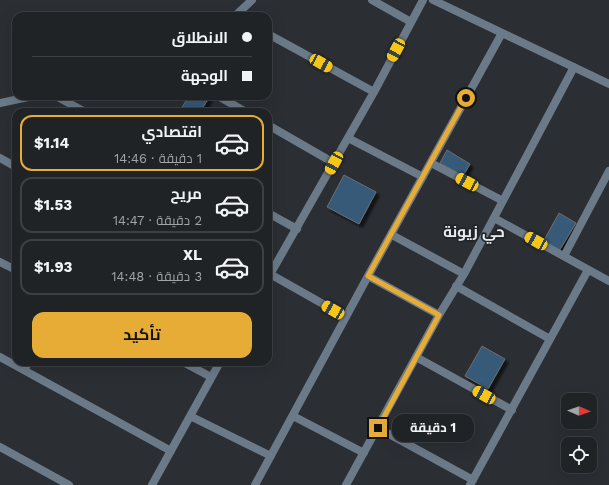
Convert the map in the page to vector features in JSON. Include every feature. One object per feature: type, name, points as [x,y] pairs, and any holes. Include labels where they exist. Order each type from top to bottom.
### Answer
[{"type":"street","points":[[240,12],[252,0]]},
{"type":"street","points":[[372,0],[411,22]]},
{"type":"street","points":[[272,271],[374,92],[423,0]]},
{"type":"street","points":[[433,0],[609,84]]},
{"type":"street","points":[[255,485],[502,33]]},
{"type":"street","points":[[272,36],[374,92]]},
{"type":"street","points":[[346,485],[439,315],[464,274],[574,67]]},
{"type":"street","points":[[0,103],[14,100]]},
{"type":"street","points":[[63,100],[78,108]]},
{"type":"street","points":[[225,100],[239,108]]},
{"type":"street","points":[[272,127],[334,163]]},
{"type":"street","points":[[348,138],[423,177]]},
{"type":"street","points":[[0,158],[12,165]]},
{"type":"street","points":[[431,163],[503,201]]},
{"type":"street","points":[[564,256],[609,171]]},
{"type":"street","points":[[272,215],[297,229]]},
{"type":"street","points":[[494,218],[609,281]]},
{"type":"street","points":[[392,235],[464,274]]},
{"type":"street","points":[[0,262],[12,268]]},
{"type":"street","points":[[378,428],[472,482],[588,270]]},
{"type":"street","points":[[368,276],[439,315]]},
{"type":"street","points":[[272,278],[346,317]]},
{"type":"street","points":[[456,286],[550,339]]},
{"type":"street","points":[[0,357],[12,364]]},
{"type":"street","points":[[416,357],[512,410]]},
{"type":"street","points":[[17,366],[171,450]]},
{"type":"street","points":[[24,370],[26,366]]},
{"type":"street","points":[[190,366],[211,377]]},
{"type":"street","points":[[152,485],[218,366]]},
{"type":"street","points":[[190,416],[271,456]]},
{"type":"street","points":[[293,416],[364,453]]},
{"type":"street","points":[[0,447],[69,485]]},
{"type":"building","points":[[186,100],[208,100],[203,108],[182,108]]},
{"type":"building","points":[[447,150],[470,164],[463,176],[440,163]]},
{"type":"building","points":[[344,175],[376,192],[359,224],[327,207]]},
{"type":"building","points":[[559,213],[576,223],[559,251],[543,242]]},
{"type":"building","points":[[482,346],[505,359],[488,389],[465,376]]},
{"type":"district","name":"حي زيونة","points":[[474,232]]},
{"type":"route","points":[[378,428],[439,315],[368,276],[392,235],[466,98]]}]
